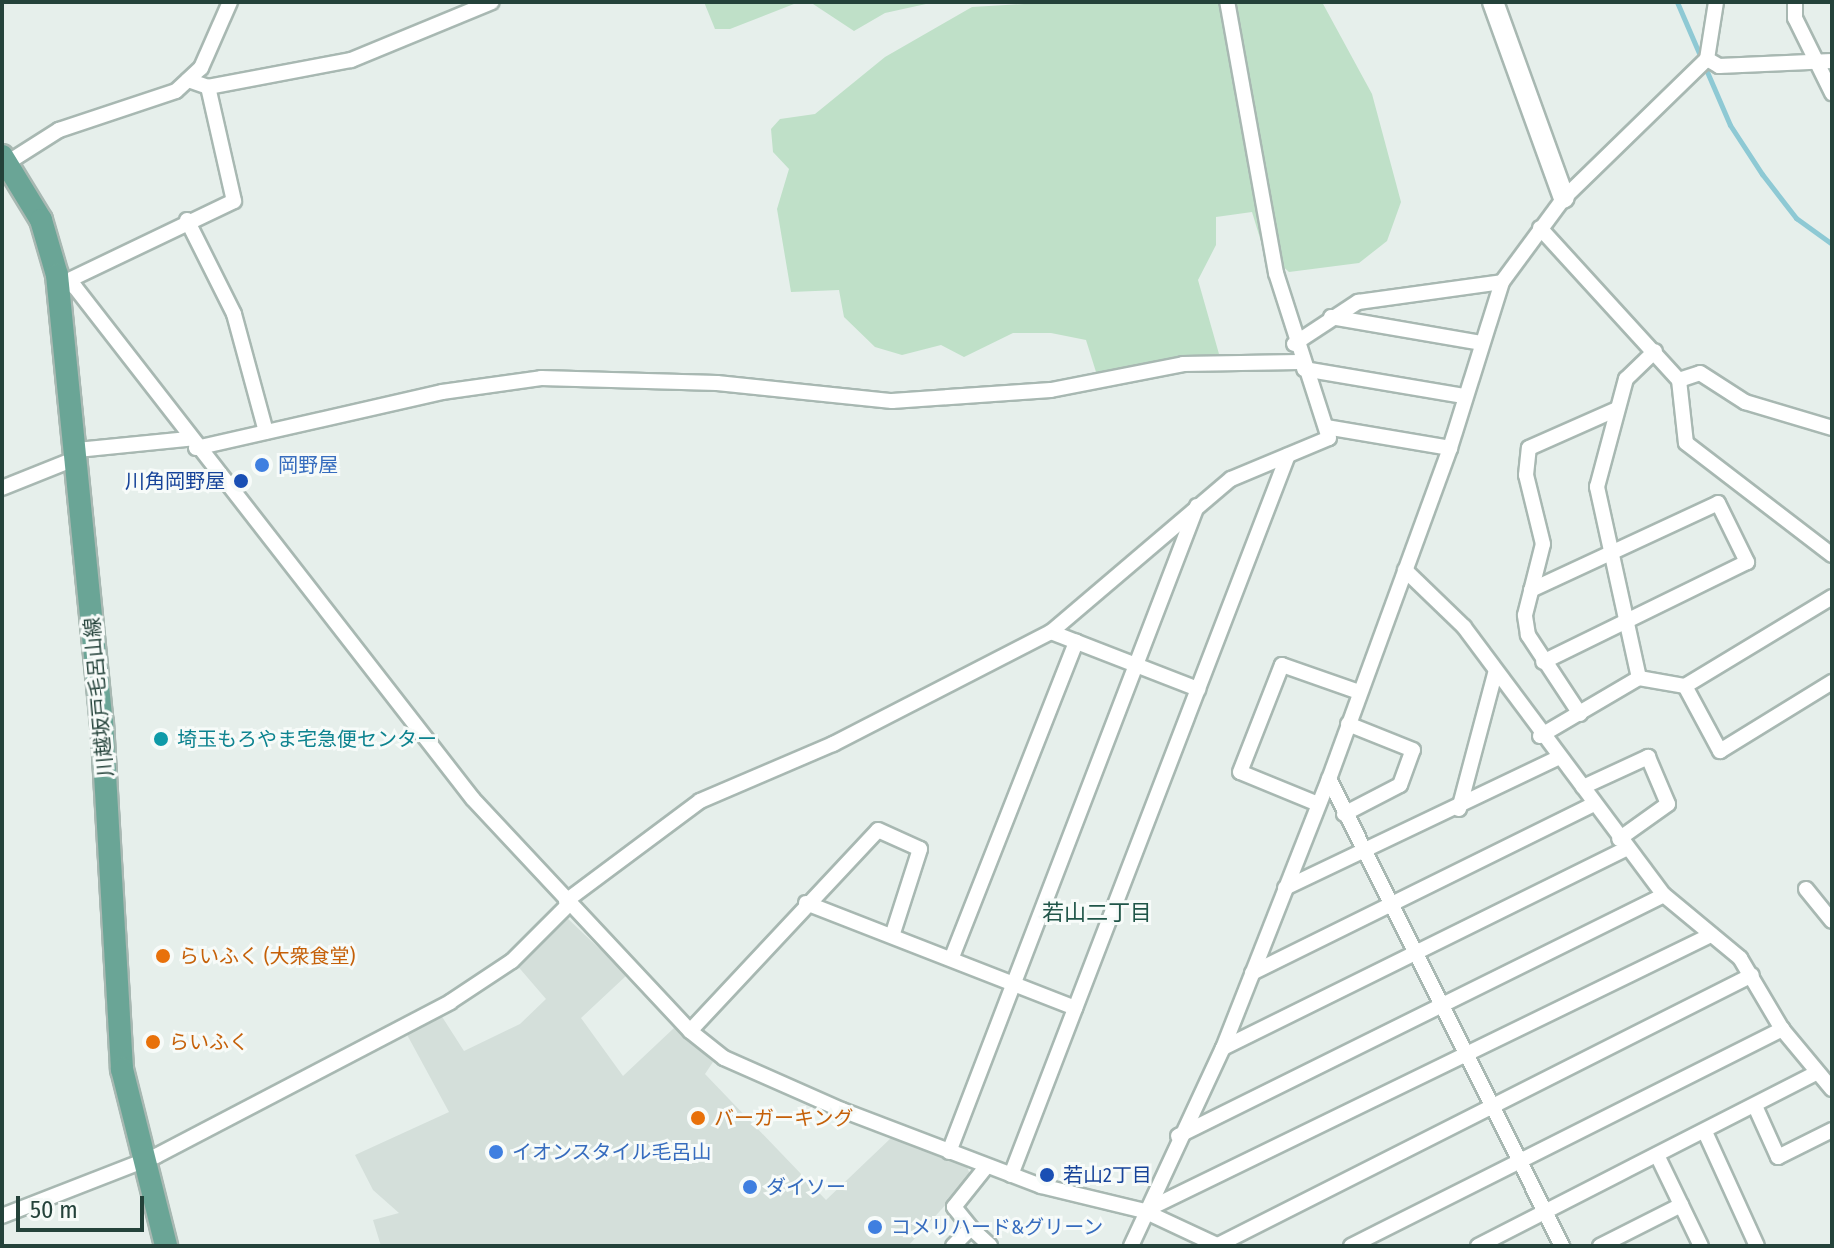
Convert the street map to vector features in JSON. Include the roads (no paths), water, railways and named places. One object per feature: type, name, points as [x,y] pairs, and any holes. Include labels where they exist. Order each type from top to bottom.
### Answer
[{"type":"main road","name":"川越坂戸毛呂山線","points":[[4,160],[41,220],[62,278],[107,781],[116,1016],[140,1161],[166,1246]]},
{"type":"street","points":[[4,160],[59,130],[176,91],[201,68],[230,2]]},
{"type":"street","points":[[188,80],[208,87],[351,60],[492,2]]},
{"type":"street","points":[[2,1216],[140,1161],[485,982],[568,902],[700,801],[833,744],[1051,632],[1199,502],[1259,463],[1319,448],[1329,438],[1294,344],[1227,2]]},
{"type":"street","points":[[1493,2],[1564,198]]},
{"type":"street","points":[[1131,1246],[1178,1136],[1223,1048],[1329,779],[1450,448],[1502,282],[1564,198],[1707,59],[1716,2]]},
{"type":"street","points":[[1795,2],[1815,62],[1832,93]]},
{"type":"street","points":[[1707,59],[1719,66],[1832,61]]},
{"type":"street","points":[[208,87],[234,201],[62,278],[473,799],[690,1031],[765,1078],[986,1167],[1144,1211],[1219,1246],[1752,975]]},
{"type":"street","points":[[187,220],[234,314],[266,432]]},
{"type":"street","points":[[1540,228],[1679,380],[1686,443],[1832,555]]},
{"type":"street","points":[[1294,344],[1331,317],[1401,292],[1502,282]]},
{"type":"street","points":[[1331,317],[1481,343]]},
{"type":"street","points":[[1639,678],[1597,487],[1626,379],[1655,351]]},
{"type":"street","points":[[2,488],[77,454],[192,444],[266,432],[541,378],[717,383],[892,401],[1051,390],[1183,364],[1301,365],[1464,396]]},
{"type":"street","points":[[1679,380],[1700,373],[1745,402],[1832,428]]},
{"type":"street","points":[[1580,714],[1528,635],[1531,590],[1543,544],[1526,475],[1529,448],[1617,409]]},
{"type":"street","points":[[1326,427],[1450,448]]},
{"type":"street","points":[[1011,1175],[1288,455]]},
{"type":"street","points":[[949,1152],[1199,502]]},
{"type":"street","points":[[1531,590],[1718,503],[1747,562],[1543,662]]},
{"type":"street","points":[[1405,570],[1431,589],[1664,895],[1752,975],[1782,1029],[1832,1089]]},
{"type":"street","points":[[1540,736],[1639,678],[1685,686],[1832,597]]},
{"type":"street","points":[[1051,632],[1198,689]]},
{"type":"street","points":[[952,957],[1076,642]]},
{"type":"street","points":[[1318,804],[1240,772],[1282,665],[1359,692]]},
{"type":"street","points":[[1459,809],[1495,674]]},
{"type":"street","points":[[1685,686],[1720,751],[1832,682]]},
{"type":"street","points":[[1344,814],[1400,785],[1413,750],[1348,724]]},
{"type":"street","points":[[1223,1048],[1415,953],[1623,844],[1668,804],[1648,757],[1583,787]]},
{"type":"street","points":[[1285,888],[1459,809],[1558,758]]},
{"type":"street","points":[[1329,779],[1562,1246]]},
{"type":"street","points":[[1252,973],[1594,804]]},
{"type":"street","points":[[690,1031],[806,903],[878,830],[920,849],[892,936]]},
{"type":"street","points":[[1806,889],[1832,921]]},
{"type":"street","points":[[1178,1136],[1664,895]]},
{"type":"street","points":[[806,903],[1013,980],[1075,1008]]},
{"type":"street","points":[[1144,1211],[1711,935]]},
{"type":"street","points":[[1351,1246],[1782,1029]]},
{"type":"street","points":[[1478,1246],[1816,1073]]},
{"type":"street","points":[[1755,1106],[1778,1157],[1832,1130]]},
{"type":"street","points":[[1705,1132],[1757,1246]]},
{"type":"street","points":[[1657,1155],[1701,1246]]},
{"type":"street","points":[[986,1167],[954,1207],[990,1246]]},
{"type":"street","points":[[1600,1246],[1681,1205]]},
{"type":"street","points":[[953,1246],[971,1228]]},
{"type":"waterway","points":[[1677,2],[1730,125],[1796,218],[1832,244]]},
{"type":"place","name":"岡野屋","points":[[262,465]]},
{"type":"place","name":"川角岡野屋","points":[[241,481]]},
{"type":"place","name":"埼玉もろやま宅急便センター","points":[[161,739]]},
{"type":"place","name":"らいふく (大衆食堂)","points":[[163,956]]},
{"type":"place","name":"らいふく","points":[[153,1042]]},
{"type":"place","name":"バーガーキング","points":[[698,1118]]},
{"type":"place","name":"イオンスタイル毛呂山","points":[[496,1152]]},
{"type":"place","name":"若山2丁目","points":[[1047,1175]]},
{"type":"place","name":"ダイソー","points":[[750,1187]]},
{"type":"place","name":"コメリハード&グリーン","points":[[875,1227]]},
{"type":"district","name":"若山二丁目","points":[[1097,913]]}]
